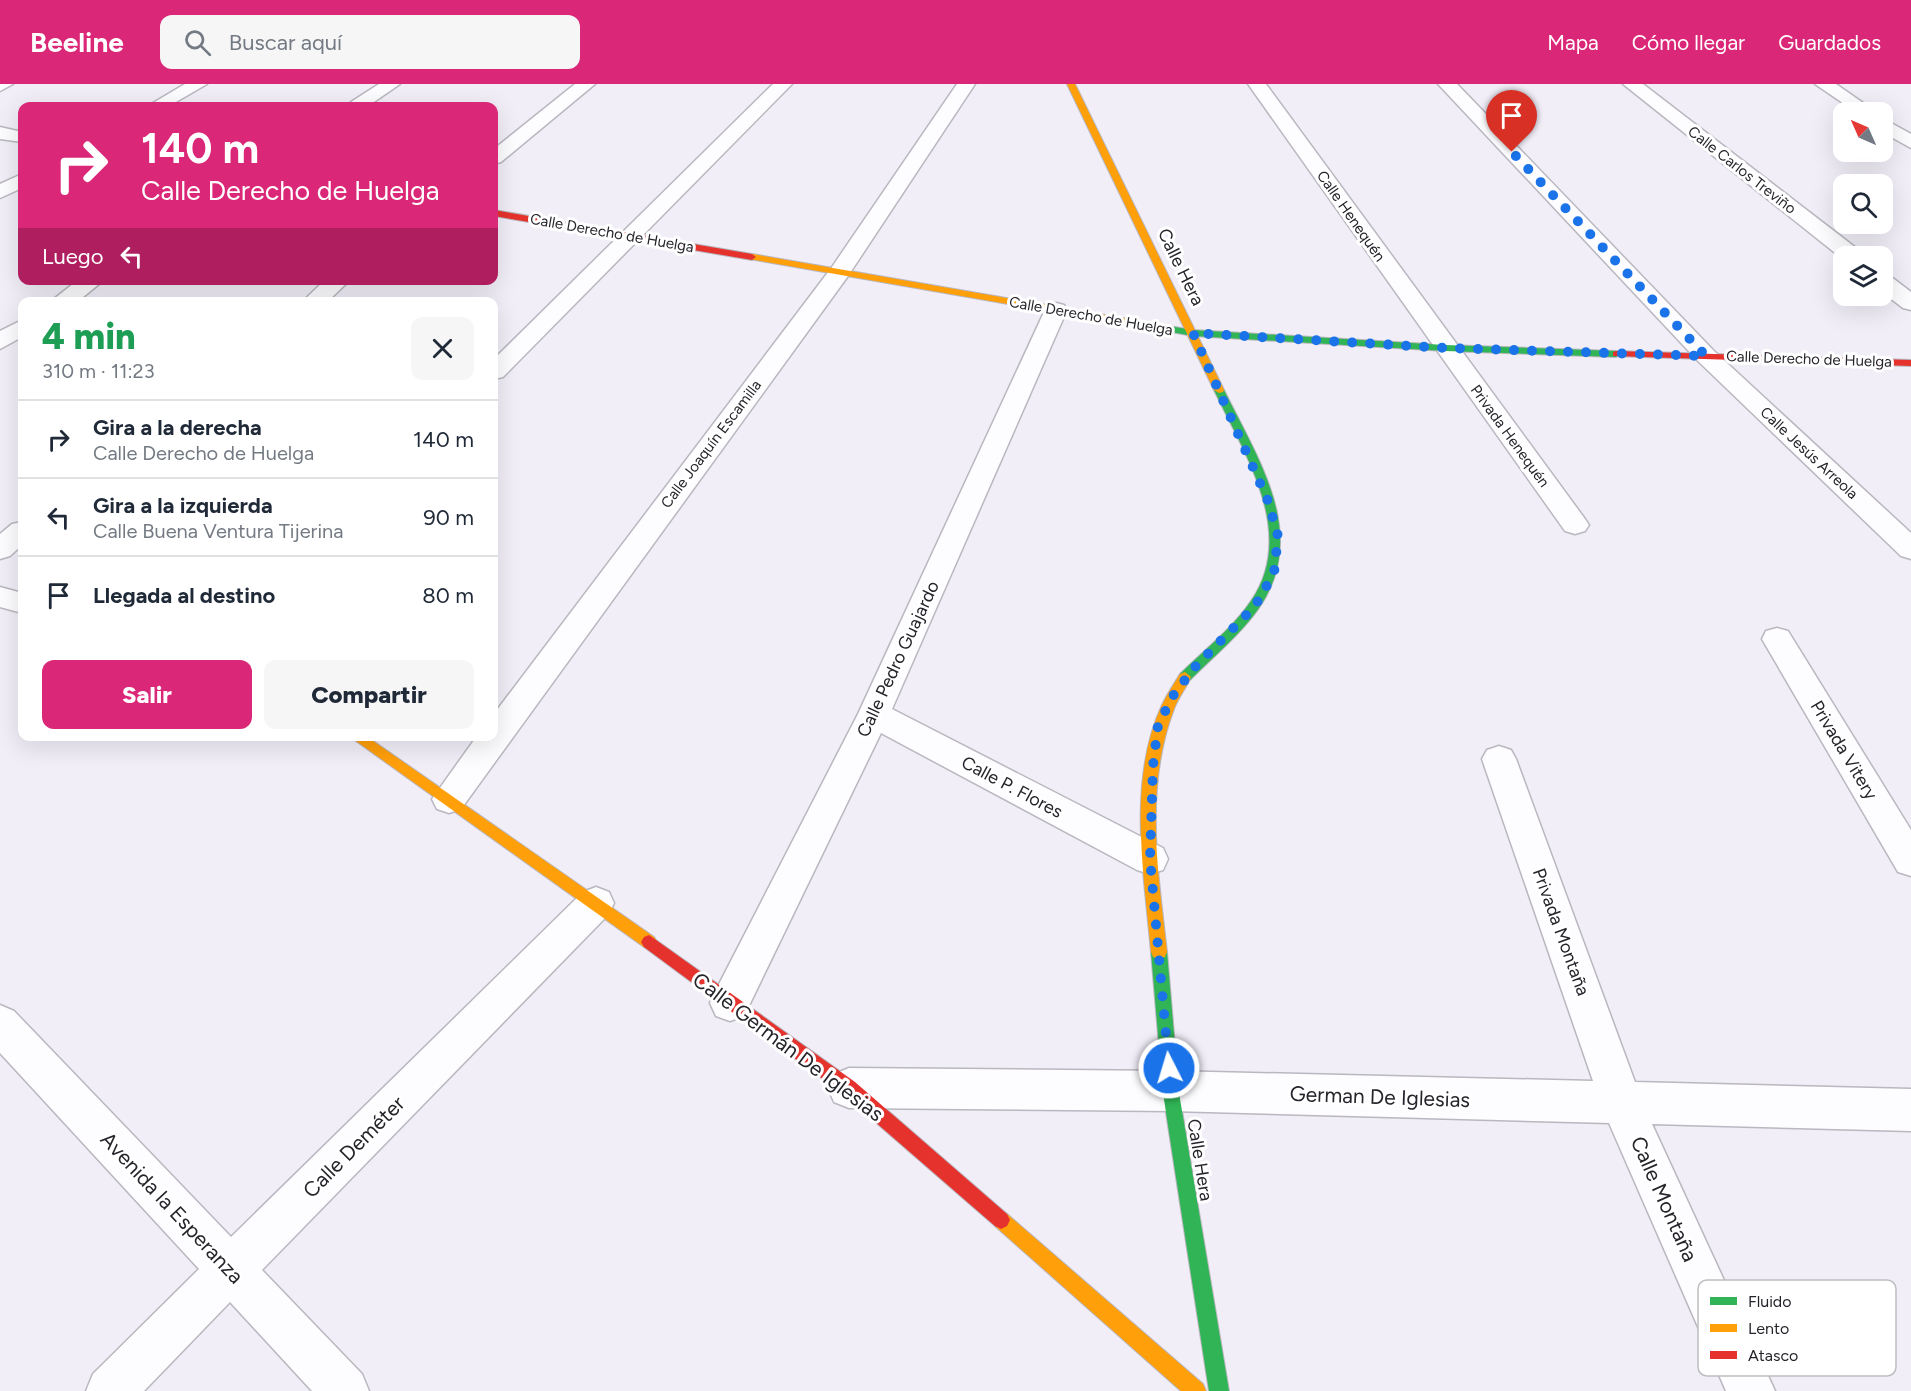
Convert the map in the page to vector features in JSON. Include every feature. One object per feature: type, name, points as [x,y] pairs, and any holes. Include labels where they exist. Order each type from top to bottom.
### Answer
[{"type":"street","points":[[164,102],[198,84]]},
{"type":"street","points":[[363,102],[391,84]]},
{"type":"street","points":[[498,155],[586,84]]},
{"type":"street","points":[[498,368],[783,84]]},
{"type":"street","name":"Calle Joaquín Escamilla","points":[[498,733],[840,271],[966,84]]},
{"type":"street","name":"Calle Hera","points":[[1071,84],[1193,333],[1268,501],[1278,536],[1274,573],[1255,606],[1193,669],[1173,696],[1158,725],[1153,766],[1150,859],[1171,1091],[1218,1391]]},
{"type":"street","name":"Calle Henequén","points":[[1257,84],[1445,348]]},
{"type":"street","name":"Calle Jesús Arreola","points":[[1447,84],[1706,356],[1911,549]]},
{"type":"street","name":"Calle Carlos Treviño","points":[[1632,84],[1839,246]]},
{"type":"street","points":[[1824,84],[1852,102]]},
{"type":"street","points":[[1893,130],[1911,142]]},
{"type":"street","points":[[0,133],[18,136]]},
{"type":"street","points":[[0,192],[18,182]]},
{"type":"street","name":"Calle Derecho de Huelga","points":[[498,214],[1193,333],[1445,348],[1911,363]]},
{"type":"street","points":[[68,297],[86,285]]},
{"type":"street","points":[[319,297],[333,285]]},
{"type":"street","points":[[1893,289],[1911,303]]},
{"type":"street","name":"Calle Pedro Guajardo","points":[[730,1003],[874,714],[1056,310]]},
{"type":"street","points":[[0,342],[18,330]]},
{"type":"street","name":"Privada Henequén","points":[[1445,348],[1575,525]]},
{"type":"street","points":[[0,549],[18,534]]},
{"type":"street","points":[[0,597],[18,602]]},
{"type":"street","name":"Privada Vitery","points":[[1777,639],[1911,861]]},
{"type":"street","name":"Calle P. Flores","points":[[874,714],[1150,859]]},
{"type":"street","name":"Calle Germán De Iglesias","points":[[362,741],[596,903],[849,1088],[1196,1391]]},
{"type":"street","name":"Calle Joaquín Escamilla","points":[[449,799],[492,741]]},
{"type":"street","name":"Privada Montaña","points":[[1499,759],[1622,1105]]},
{"type":"street","name":"Calle Deméter","points":[[111,1391],[596,903]]},
{"type":"street","name":"Avenida la Esperanza","points":[[0,1024],[345,1391]]},
{"type":"street","name":"German De Iglesias","points":[[849,1088],[1171,1091],[1622,1105],[1911,1110]]},
{"type":"street","name":"Calle Montaña","points":[[1622,1105],[1701,1280]]},
{"type":"street","name":"Calle Montaña","points":[[1744,1376],[1751,1391]]},
{"type":"traffic: fast","points":[[1163,328],[1193,333],[1445,348],[1616,354]]},
{"type":"traffic: fast","points":[[1185,677],[1227,637],[1256,604],[1273,567],[1276,541],[1273,515],[1255,463],[1219,390]]},
{"type":"traffic: fast","points":[[1159,952],[1171,1093],[1219,1391]]},
{"type":"traffic: slow","points":[[1071,84],[1219,390]]},
{"type":"traffic: slow","points":[[752,257],[1163,328]]},
{"type":"traffic: slow","points":[[1159,952],[1149,846],[1151,773],[1157,738],[1168,706],[1185,677]]},
{"type":"traffic: slow","points":[[362,741],[649,942]]},
{"type":"traffic: slow","points":[[1001,1220],[1196,1391]]},
{"type":"traffic: jam","points":[[498,214],[752,257]]},
{"type":"traffic: jam","points":[[1616,354],[1911,363]]},
{"type":"traffic: jam","points":[[649,942],[849,1088],[1001,1220]]},
{"type":"route","points":[[1169,1068],[1150,859],[1153,766],[1158,725],[1173,696],[1193,669],[1255,606],[1274,573],[1278,536],[1268,501],[1193,333],[1445,348],[1706,356],[1512,152]]}]
